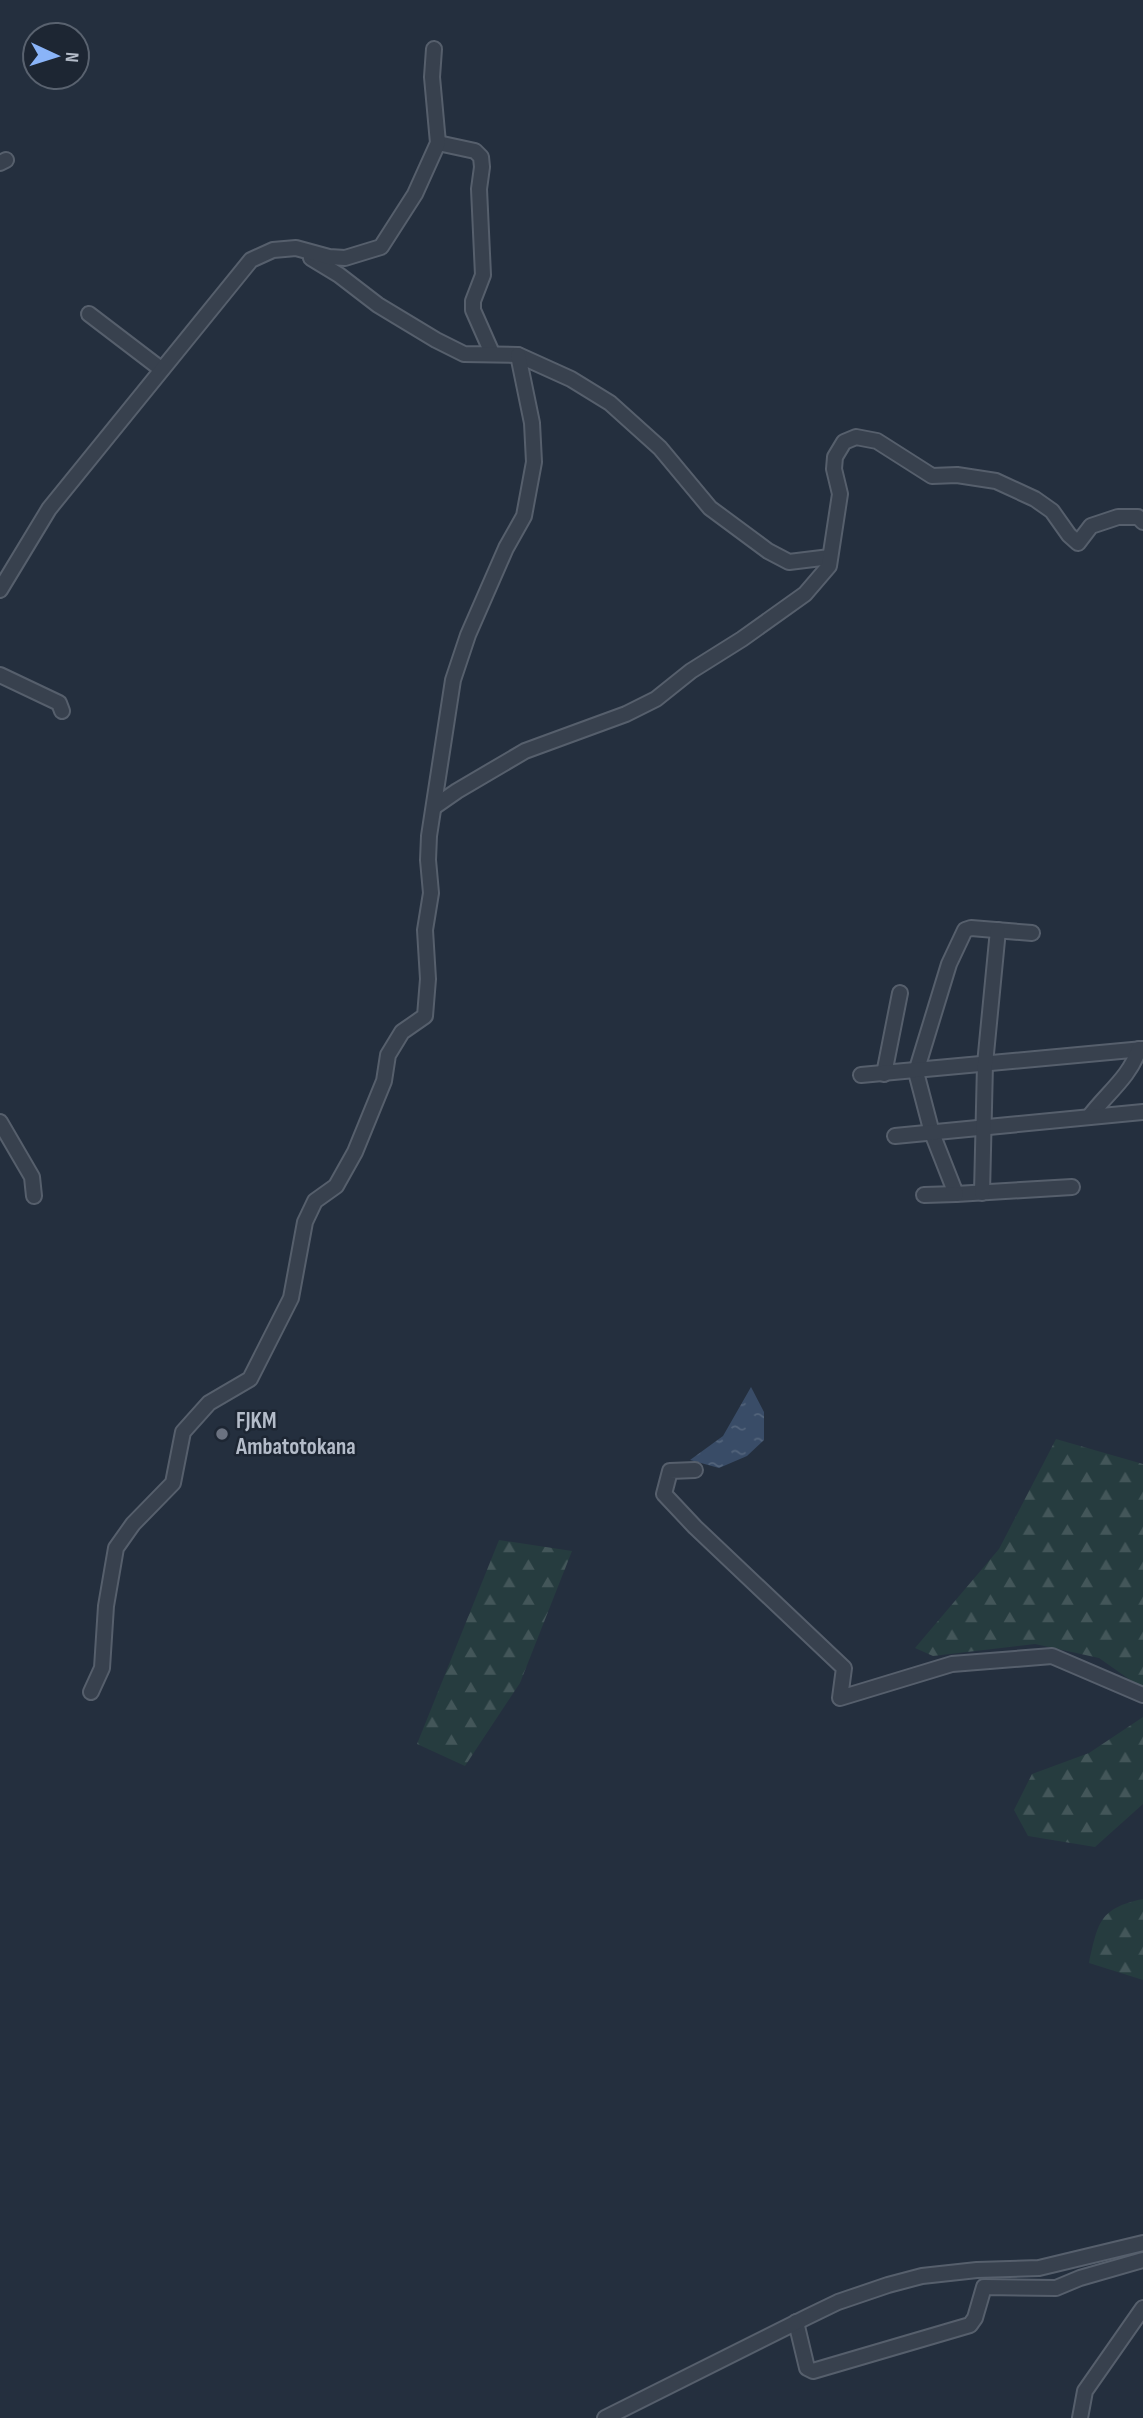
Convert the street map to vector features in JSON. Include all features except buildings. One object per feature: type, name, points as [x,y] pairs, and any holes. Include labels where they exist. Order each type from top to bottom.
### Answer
[{"type":"street","points":[[0,590],[49,509],[251,260],[273,250],[296,248],[329,257],[345,258],[381,247],[415,194],[438,143],[432,78],[434,49]]},
{"type":"street","points":[[438,143],[475,151],[481,157],[479,189],[483,275],[473,301],[473,310],[492,353]]},
{"type":"street","points":[[296,248],[340,275],[378,305],[464,354],[518,355],[570,379],[610,403],[660,448],[710,508],[768,551],[789,562],[830,557]]},
{"type":"street","points":[[89,314],[161,369]]},
{"type":"street","points":[[91,1692],[102,1668],[106,1606],[116,1548],[133,1524],[173,1483],[183,1432],[209,1402],[250,1379],[291,1298],[305,1222],[315,1201],[336,1186],[355,1152],[384,1081],[388,1055],[402,1032],[425,1016],[428,979],[425,930],[431,893],[428,860],[439,763],[453,680],[468,635],[506,548],[524,516],[534,462],[532,423],[518,355]]},
{"type":"street","points":[[434,807],[525,751],[626,714],[656,699],[691,671],[805,594],[829,566],[840,494],[834,469],[835,457],[844,442],[856,437],[877,441],[932,476],[957,475],[996,481],[1035,499],[1052,511],[1078,544],[1091,526],[1118,517],[1138,517],[1143,522]]},
{"type":"street","points":[[0,675],[59,703],[62,711]]},
{"type":"street","points":[[956,1194],[932,1133],[916,1072],[949,964],[965,930],[971,928],[1032,933]]},
{"type":"street","points":[[982,1193],[985,1064],[998,930]]},
{"type":"street","points":[[884,1074],[900,993]]},
{"type":"street","points":[[861,1075],[1141,1049]]},
{"type":"street","points":[[1089,1116],[1113,1091],[1141,1049]]},
{"type":"street","points":[[895,1136],[1143,1112]]},
{"type":"street","points":[[0,1122],[32,1177],[34,1196]]},
{"type":"street","points":[[924,1195],[1072,1187]]},
{"type":"street","points":[[695,1470],[670,1472],[664,1494],[695,1527],[844,1668],[840,1698],[952,1664],[1052,1656],[1143,1695]]},
{"type":"street","points":[[605,2418],[838,2302],[888,2285],[922,2276],[977,2270],[1039,2268],[1143,2242]]},
{"type":"street","points":[[796,2322],[807,2368],[813,2371],[970,2325],[975,2318],[984,2287],[1056,2288],[1080,2278],[1143,2260]]},
{"type":"street","points":[[1080,2418],[1085,2391],[1143,2308]]},
{"type":"green space","points":[[1056,1439],[1143,1464],[1143,1689],[1099,1658],[1035,1644],[933,1656],[915,1648],[999,1549]]},
{"type":"green space","points":[[499,1540],[572,1551],[520,1683],[465,1766],[417,1744]]},
{"type":"green space","points":[[1143,1717],[1143,1804],[1095,1847],[1028,1836],[1014,1810],[1032,1774],[1089,1753]]},
{"type":"green space","points":[[1143,1899],[1143,1980],[1089,1963],[1095,1937],[1103,1919],[1117,1907]]},
{"type":"water","points":[[751,1387],[764,1412],[764,1440],[747,1456],[719,1468],[690,1460],[723,1436]]},
{"type":"place","name":"FJKM Ambatotokana","points":[[222,1434]]}]
